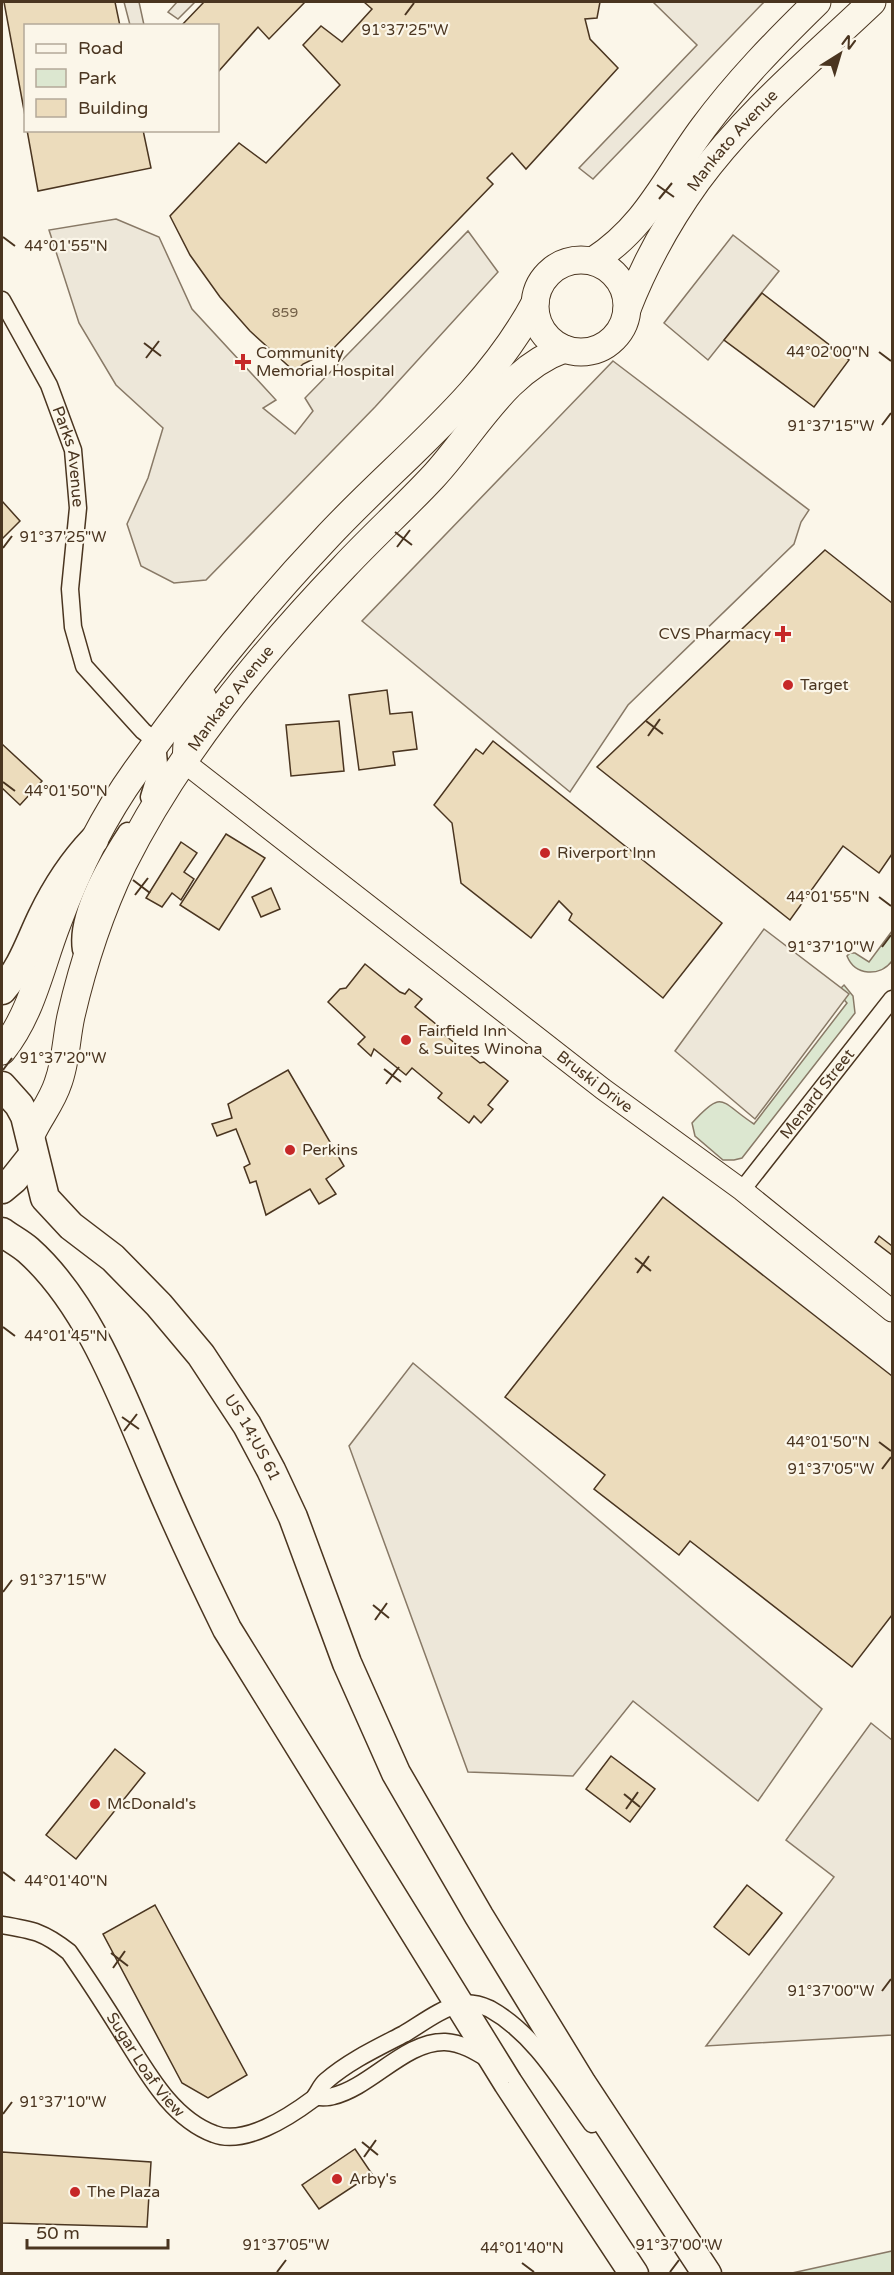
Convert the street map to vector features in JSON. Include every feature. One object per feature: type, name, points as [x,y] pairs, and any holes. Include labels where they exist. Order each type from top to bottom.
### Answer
[{"type":"highway","points":[[2,990],[15,975],[27,955],[60,883],[74,861],[94,840]]},
{"type":"highway","name":"US 14;US 61","points":[[2,1086],[19,1105],[45,1198],[71,1226],[113,1258],[159,1305],[201,1356],[247,1425],[293,1517],[347,1663],[396,1773],[479,1917],[623,2147],[705,2271]]},
{"type":"highway","points":[[2,1189],[14,1179],[32,1145]]},
{"type":"highway","points":[[2,1232],[28,1250],[81,1316],[117,1384],[192,1559],[227,1629],[495,2063],[634,2274]]},
{"type":"main road","name":"Mankato Avenue","points":[[2,1051],[21,1023],[34,994],[57,922],[94,840],[135,773],[212,669],[329,535],[470,396],[502,356],[535,303],[541,283],[555,268],[566,262],[593,261],[618,243],[641,220],[685,153],[727,96],[760,58],[817,2]]},
{"type":"main road","name":"Mankato Avenue","points":[[32,1145],[58,1083],[84,966],[101,915],[123,865],[149,817],[184,762],[234,694],[287,629],[343,567],[433,477],[511,382],[536,361],[564,349],[588,352],[604,346],[618,334],[647,264],[670,221],[698,180],[758,111],[872,2]]},
{"type":"main road","points":[[593,261],[606,267],[620,280],[626,294],[627,309]]},
{"type":"main road","points":[[535,303],[537,318],[543,332],[553,343],[564,349]]},
{"type":"street","name":"Parks Avenue","points":[[2,300],[49,384],[73,450],[78,508],[70,589],[73,627],[84,666],[143,731],[157,742]]},
{"type":"street","points":[[184,762],[183,740],[191,718],[260,620],[269,601]]},
{"type":"street","points":[[84,966],[79,940],[87,910],[104,869],[153,788],[159,764],[157,742]]},
{"type":"street","name":"Bruski Drive","points":[[184,762],[621,1102],[742,1190],[892,1311]]},
{"type":"street","name":"Menard Street","points":[[742,1190],[892,999]]},
{"type":"street","name":"Sugar Loaf View","points":[[2,1925],[26,1929],[51,1937],[69,1952],[157,2088],[184,2116],[214,2134],[231,2138],[270,2126],[315,2097],[324,2082],[358,2059],[459,2004]]},
{"type":"street","points":[[459,2004],[475,2004],[490,2009],[511,2023],[531,2042],[594,2126],[623,2147]]},
{"type":"street","name":"Sugar Loaf View","points":[[315,2097],[333,2096],[349,2090],[419,2048],[432,2043],[447,2042],[467,2047],[495,2063]]},
{"type":"green space","points":[[892,931],[892,961],[887,966],[875,972],[868,972],[862,971],[851,963],[847,956],[850,953],[855,953],[869,962]]},
{"type":"green space","points":[[844,985],[853,996],[855,1013],[742,1158],[723,1160],[695,1136],[692,1123],[710,1105],[722,1102],[754,1124],[847,1003],[837,992]]},
{"type":"green space","points":[[892,2251],[892,2273],[792,2273]]},
{"type":"shaded area","points":[[124,2],[139,2],[144,24],[130,24]]},
{"type":"shaded area","points":[[177,2],[195,2],[178,19],[168,12]]},
{"type":"shaded area","points":[[653,2],[764,2],[593,179],[579,168],[697,45]]},
{"type":"shaded area","points":[[116,219],[159,237],[192,309],[276,400],[263,408],[295,434],[313,411],[305,398],[468,231],[498,272],[375,407],[206,580],[174,583],[141,566],[127,524],[148,478],[163,428],[116,385],[79,323],[49,230]]},
{"type":"shaded area","points":[[733,235],[779,271],[708,360],[664,323]]},
{"type":"shaded area","points":[[613,361],[809,510],[801,522],[794,544],[628,705],[570,792],[362,621]]},
{"type":"shaded area","points":[[764,929],[849,994],[755,1119],[675,1051]]},
{"type":"shaded area","points":[[413,1363],[822,1709],[758,1801],[633,1701],[573,1776],[468,1772],[349,1446]]},
{"type":"shaded area","points":[[871,1723],[892,1740],[892,2035],[706,2046],[834,1877],[786,1840]]},
{"type":"building","points":[[4,2],[115,2],[120,24],[24,24],[24,110]]},
{"type":"building","points":[[204,2],[305,2],[269,39],[258,27],[219,71],[219,24],[183,24]]},
{"type":"building","points":[[364,2],[600,2],[597,18],[585,19],[590,39],[618,68],[526,169],[512,153],[487,178],[493,184],[332,350],[303,364],[295,372],[250,331],[220,297],[190,255],[170,216],[239,143],[266,163],[340,85],[303,45],[321,26],[342,42],[372,9]]},
{"type":"building","points":[[27,132],[143,132],[151,168],[38,191]]},
{"type":"building","points":[[762,293],[849,360],[814,407],[724,340]]},
{"type":"building","points":[[2,501],[20,521],[2,539]]},
{"type":"building","name":"Target","points":[[825,550],[892,603],[892,854],[879,873],[843,846],[790,920],[597,767]]},
{"type":"building","points":[[387,690],[390,714],[412,712],[417,749],[393,752],[395,765],[359,770],[349,695]]},
{"type":"building","points":[[339,721],[344,771],[291,776],[286,725]]},
{"type":"building","name":"Riverport Inn","points":[[493,741],[722,923],[663,998],[569,920],[572,914],[559,901],[531,938],[461,883],[452,823],[434,805],[476,749],[483,754]]},
{"type":"building","points":[[2,744],[42,781],[20,805],[2,788]]},
{"type":"building","points":[[226,834],[265,858],[219,930],[180,905]]},
{"type":"building","points":[[181,842],[197,853],[184,872],[194,879],[181,900],[172,893],[162,907],[146,898]]},
{"type":"building","points":[[271,888],[280,909],[261,917],[252,897]]},
{"type":"building","name":"Fairfield Inn & Suites Winona","points":[[365,964],[400,992],[405,994],[409,989],[422,999],[415,1007],[442,1029],[442,1033],[480,1063],[484,1062],[508,1081],[488,1105],[493,1109],[481,1123],[474,1116],[469,1123],[438,1098],[442,1093],[412,1068],[406,1075],[374,1049],[371,1056],[358,1044],[365,1037],[328,1002],[340,989],[346,988]]},
{"type":"building","name":"Perkins","points":[[288,1070],[344,1166],[326,1179],[336,1194],[319,1204],[310,1189],[266,1215],[256,1181],[250,1183],[244,1167],[250,1164],[236,1129],[217,1136],[212,1124],[232,1118],[228,1104]]},
{"type":"building","points":[[663,1197],[892,1376],[892,1615],[852,1667],[690,1541],[679,1555],[594,1489],[605,1475],[505,1397]]},
{"type":"building","points":[[879,1236],[892,1246],[892,1255],[875,1242]]},
{"type":"building","name":"McDonald's","points":[[115,1749],[145,1773],[76,1859],[46,1835]]},
{"type":"building","points":[[611,1756],[655,1789],[630,1822],[586,1789]]},
{"type":"building","points":[[747,1885],[782,1913],[749,1955],[714,1927]]},
{"type":"building","points":[[155,1905],[247,2075],[208,2098],[182,2083],[103,1934]]},
{"type":"building","name":"Arby's","points":[[355,2149],[372,2174],[319,2209],[302,2185]]},
{"type":"building","name":"The Plaza","points":[[2,2152],[151,2162],[147,2227],[2,2223]]},
{"type":"place","name":"Community Memorial Hospital","points":[[243,362]]},
{"type":"place","name":"CVS Pharmacy","points":[[783,634]]},
{"type":"place","name":"Target","points":[[788,685]]},
{"type":"place","name":"Riverport Inn","points":[[545,853]]},
{"type":"place","name":"Fairfield Inn & Suites Winona","points":[[406,1040]]},
{"type":"place","name":"Perkins","points":[[290,1150]]},
{"type":"place","name":"McDonald's","points":[[95,1804]]},
{"type":"place","name":"Arby's","points":[[337,2179]]},
{"type":"place","name":"The Plaza","points":[[75,2192]]}]
